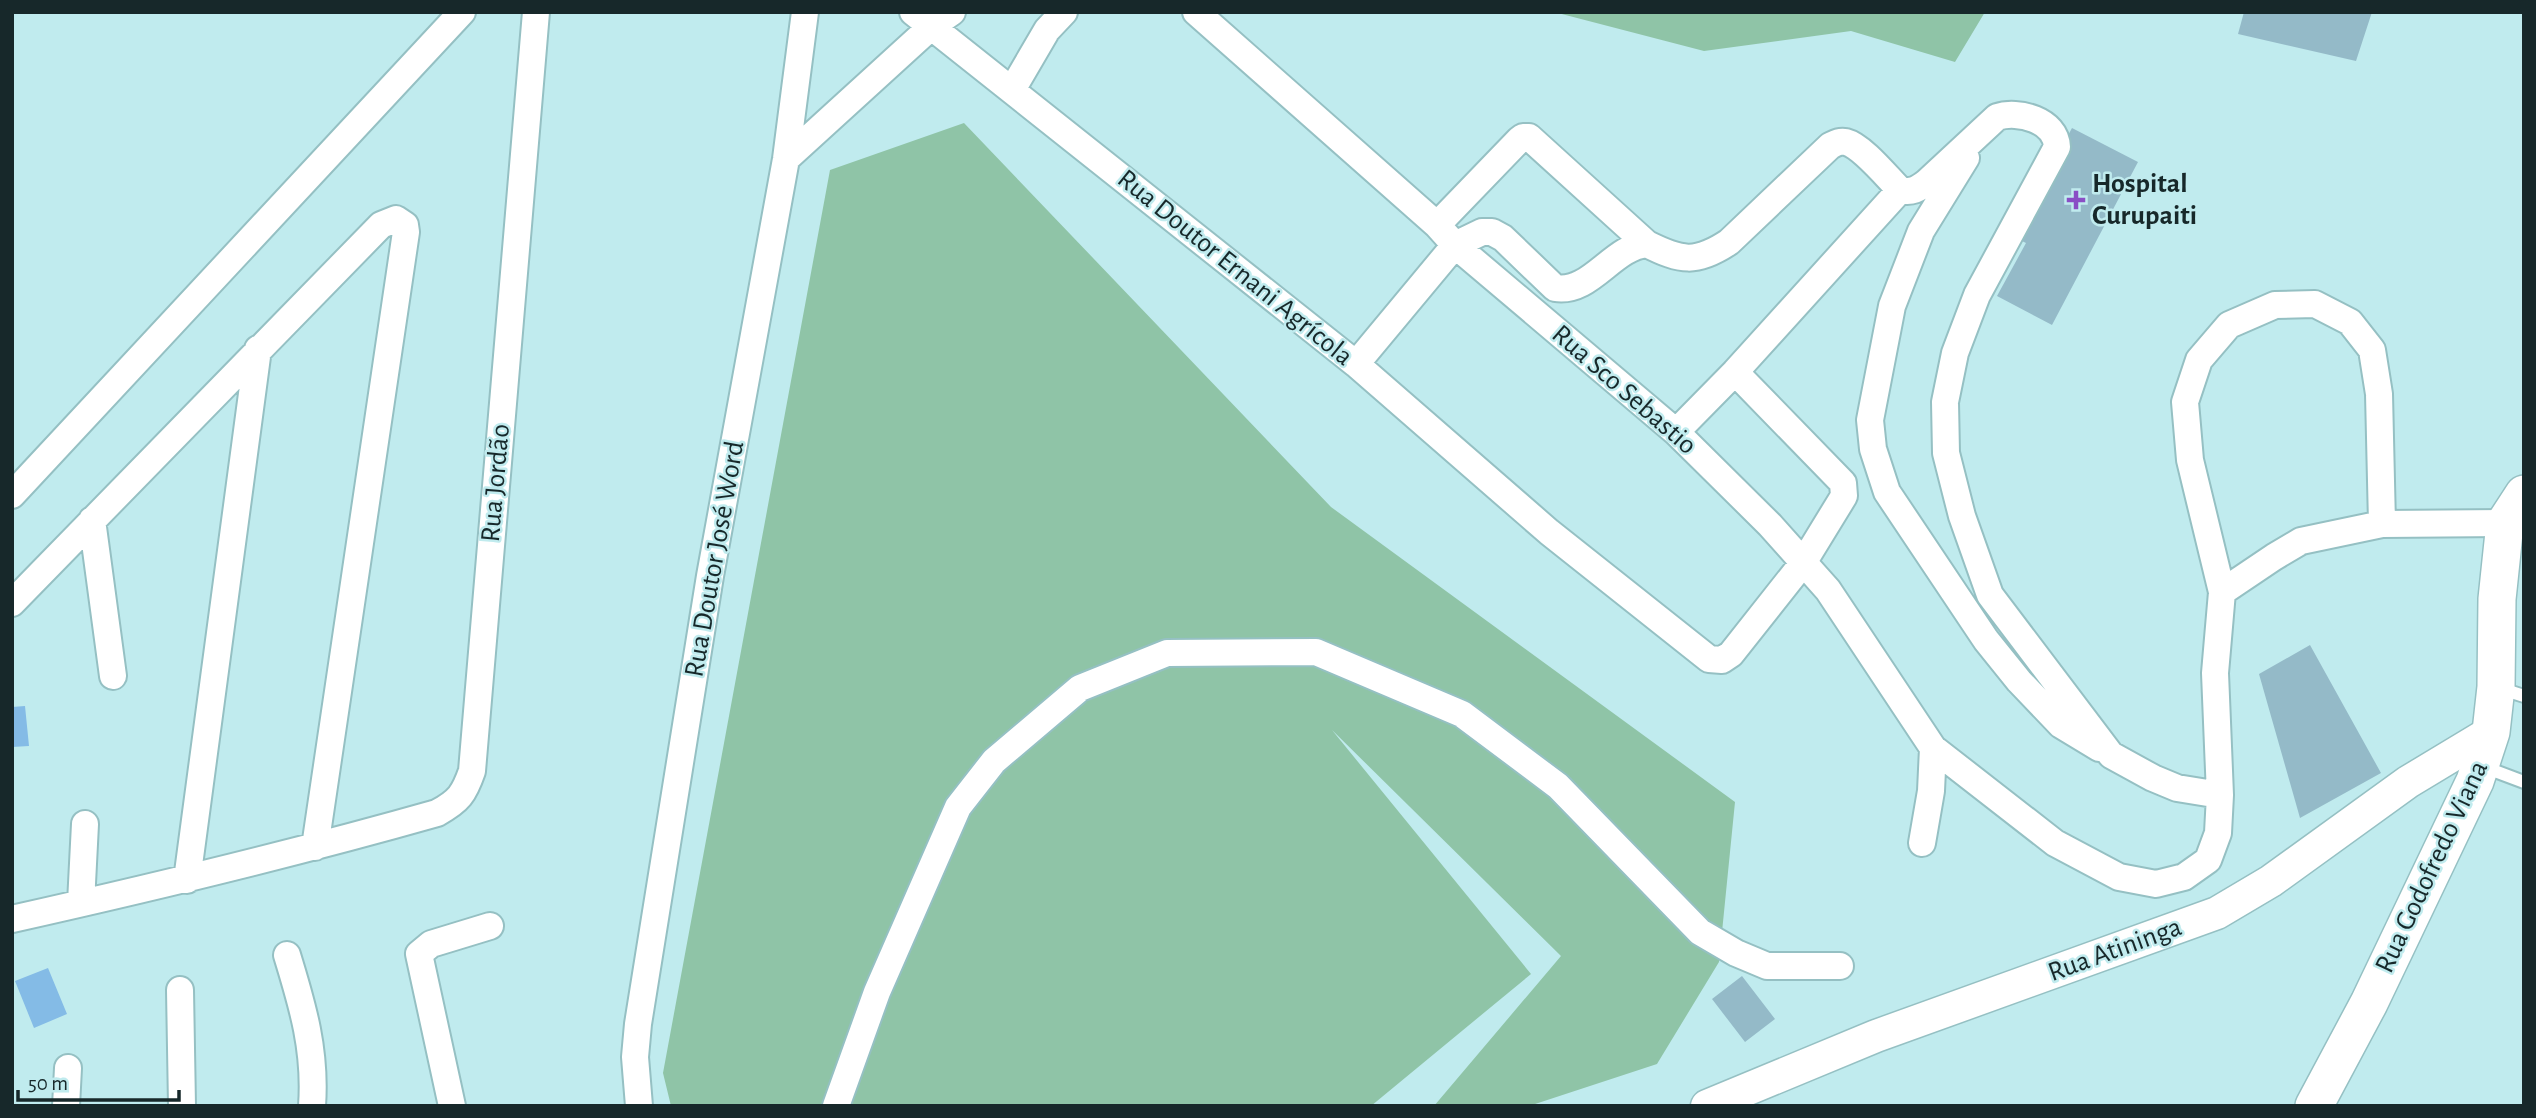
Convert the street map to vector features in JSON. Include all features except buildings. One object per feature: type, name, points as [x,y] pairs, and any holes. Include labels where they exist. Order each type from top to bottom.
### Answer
[{"type":"main road","name":"Rua Godofredo Viana","points":[[2314,1106],[2369,1003],[2475,781],[2510,691],[2497,599],[2514,509]]},
{"type":"street","points":[[12,495],[462,12]]},
{"type":"street","name":"Rua Jordão","points":[[12,919],[187,880],[437,813],[454,803],[465,791],[472,771],[536,12]]},
{"type":"street","name":"Rua Doutor José Word","points":[[639,1106],[635,1057],[638,1024],[713,562],[786,159],[805,12]]},
{"type":"street","points":[[1012,90],[1047,30],[1063,12]]},
{"type":"street","name":"Rua Sco Sebastio","points":[[1196,12],[1437,225],[1455,245],[1676,432],[1770,525],[1828,590],[1933,748],[2055,843],[2119,877],[2156,884],[2184,877],[2208,860],[2218,833],[2220,795],[2215,673],[2222,593],[2190,460],[2185,402],[2200,360],[2229,324],[2275,305],[2315,304],[2350,321],[2372,350],[2379,394],[2382,524]]},
{"type":"street","points":[[786,159],[933,17]]},
{"type":"street","name":"Rua Doutor Ernani Agrícola","points":[[933,17],[1012,90],[1356,364],[1549,531],[1709,659],[1722,660],[1731,654],[1803,563]]},
{"type":"street","points":[[1437,225],[1518,140],[1530,137],[1647,244],[1667,254],[1688,258],[1709,255],[1728,242],[1830,146],[1839,142],[1849,143],[1858,149],[1900,190],[1908,192],[1917,190],[1927,182],[1997,117],[2009,113],[2020,114],[2043,124],[2053,132],[2057,147],[1977,295],[1955,353],[1945,402],[1946,453],[1962,516],[1990,594],[2111,755]]},
{"type":"street","points":[[1987,124],[1921,231],[1892,306],[1870,420],[1873,449],[1886,492],[1986,640],[2061,726],[2153,778],[2177,788],[2220,795]]},
{"type":"street","points":[[1676,432],[1735,372],[1900,190]]},
{"type":"street","points":[[12,603],[381,225],[396,219],[401,222],[406,232],[315,847]]},
{"type":"street","points":[[1356,364],[1455,245],[1482,232],[1492,232],[1503,238],[1555,288],[1566,290],[1579,285],[1632,246],[1647,244]]},
{"type":"street","points":[[187,880],[258,349]]},
{"type":"street","points":[[1735,372],[1843,483],[1844,496],[1803,563]]},
{"type":"street","points":[[2222,593],[2301,541],[2382,524],[2514,509]]},
{"type":"street","points":[[92,520],[113,677]]},
{"type":"street","points":[[836,1106],[877,992],[958,807],[995,761],[1080,688],[1167,653],[1316,652],[1462,714],[1558,786],[1700,932],[1736,953],[1767,966],[1840,966]]},
{"type":"street","points":[[1922,843],[1931,791],[1933,748]]},
{"type":"street","name":"Rua Atininga","points":[[1707,1106],[1876,1036],[2217,913],[2271,881],[2409,782],[2486,749]]},
{"type":"street","points":[[81,904],[85,824]]},
{"type":"street","points":[[452,1106],[419,954],[431,944],[490,926]]},
{"type":"street","points":[[287,956],[312,1049],[312,1106]]},
{"type":"street","points":[[180,990],[182,1106]]},
{"type":"street","points":[[66,1106],[68,1068]]},
{"type":"lane","points":[[2486,749],[2524,782]]},
{"type":"green space","points":[[1554,12],[1985,12],[1955,62],[1851,31],[1704,51]]},
{"type":"green space","points":[[964,123],[1331,507],[1735,802],[1719,962],[1657,1064],[1529,1106],[1434,1106],[1561,956],[1332,730],[1531,974],[1371,1106],[671,1106],[663,1073],[830,170]]},
{"type":"water","points":[[25,706],[29,746],[12,747],[12,707]]},
{"type":"water","points":[[48,968],[67,1014],[34,1028],[15,981]]},
{"type":"place","name":"Hospital Curupaiti","points":[[2076,200]]}]
